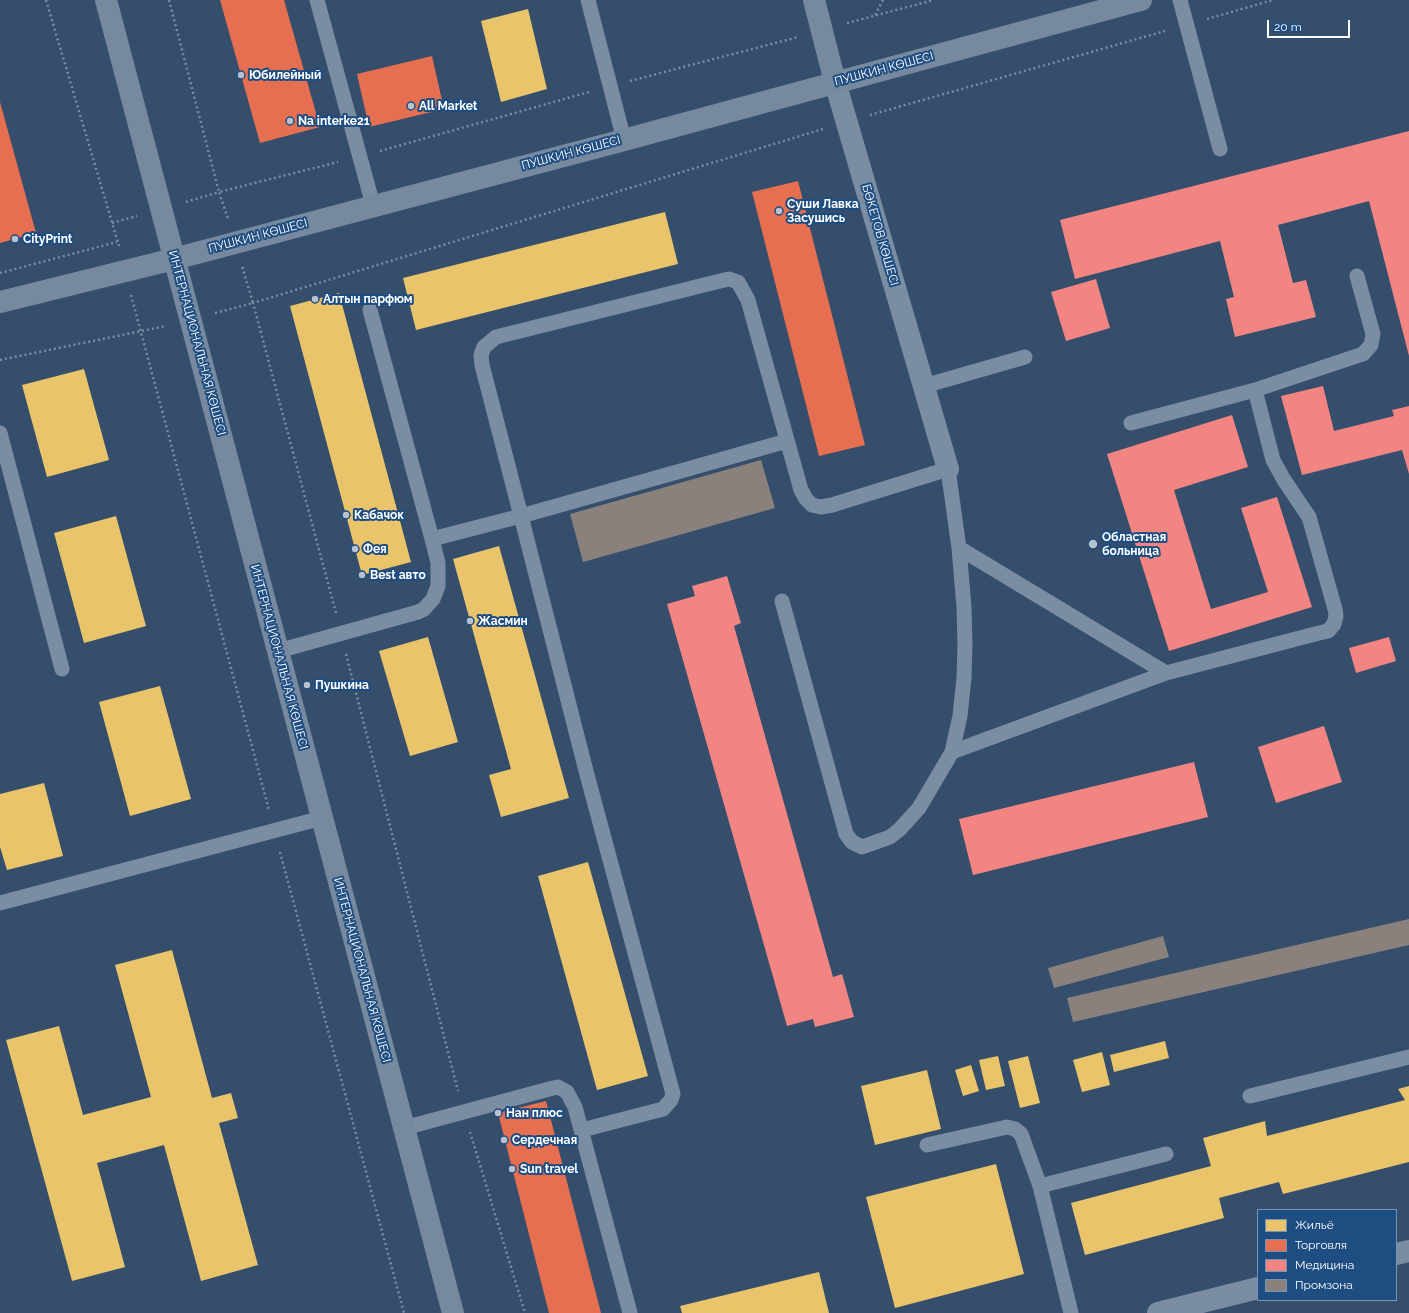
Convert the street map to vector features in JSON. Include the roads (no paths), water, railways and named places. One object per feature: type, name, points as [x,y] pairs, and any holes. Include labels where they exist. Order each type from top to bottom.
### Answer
[{"type":"street","name":"ИНТЕРНАЦИОНАЛЬНАЯ КӨШЕСІ","points":[[106,0],[453,1313]]},
{"type":"street","name":"БӨКЕТОВ КӨШЕСІ","points":[[814,0],[835,82],[948,469]]},
{"type":"street","name":"ПУШКИН КӨШЕСІ","points":[[0,302],[174,259],[373,205],[624,140],[1141,0]]},
{"type":"street","points":[[1397,1254],[1409,1251]]},
{"type":"street","points":[[1158,1313],[1257,1288]]},
{"type":"lane","points":[[317,0],[373,205]]},
{"type":"lane","points":[[588,0],[624,140]]},
{"type":"lane","points":[[1180,0],[1220,149]]},
{"type":"lane","points":[[1131,423],[1255,390],[1363,354],[1371,345],[1373,334],[1358,276]]},
{"type":"lane","points":[[582,1130],[663,1108],[671,1100],[673,1094],[588,779],[482,365],[481,355],[484,347],[496,337],[720,281],[729,280],[738,282],[748,300],[801,490],[806,499],[812,505],[822,507],[948,469],[959,548],[964,607],[964,678],[960,716],[952,752],[919,808],[900,830],[890,837],[862,847],[852,842],[846,834],[782,601]]},
{"type":"lane","points":[[278,651],[412,615],[429,604],[437,592],[439,574],[432,539],[370,310]]},
{"type":"lane","points":[[924,386],[1025,357]]},
{"type":"lane","points":[[952,752],[1166,673],[1319,634],[1328,631],[1334,624],[1336,616],[1309,517],[1284,480],[1273,460],[1255,390]]},
{"type":"lane","points":[[0,434],[62,669]]},
{"type":"lane","points":[[432,539],[521,516],[787,441]]},
{"type":"lane","points":[[959,548],[1166,673]]},
{"type":"lane","points":[[0,903],[322,818]]},
{"type":"lane","points":[[1250,1096],[1409,1057]]},
{"type":"lane","points":[[404,1128],[558,1087],[567,1092],[571,1096],[582,1130],[630,1313]]},
{"type":"lane","points":[[927,1145],[998,1128],[1007,1127],[1015,1129],[1021,1134],[1040,1186],[1071,1313]]},
{"type":"lane","points":[[1040,1186],[1166,1154]]},
{"type":"place","name":"Юбилейный","points":[[241,75]]},
{"type":"place","name":"All Market","points":[[411,106]]},
{"type":"place","name":"Na interke21","points":[[290,121]]},
{"type":"place","name":"Суши Лавка Засушись","points":[[779,211]]},
{"type":"place","name":"CityPrint","points":[[15,239]]},
{"type":"place","name":"Алтын парфюм","points":[[315,299]]},
{"type":"place","name":"Кабачок","points":[[346,515]]},
{"type":"place","name":"Областная больница","points":[[1093,544]]},
{"type":"place","name":"Фея","points":[[355,549]]},
{"type":"place","name":"Best авто","points":[[362,575]]},
{"type":"place","name":"Жасмин","points":[[470,621]]},
{"type":"place","name":"Пушкина","points":[[307,685]]},
{"type":"place","name":"Нан плюс","points":[[498,1113]]},
{"type":"place","name":"Сердечная","points":[[504,1140]]},
{"type":"place","name":"Sun travel","points":[[512,1169]]}]
